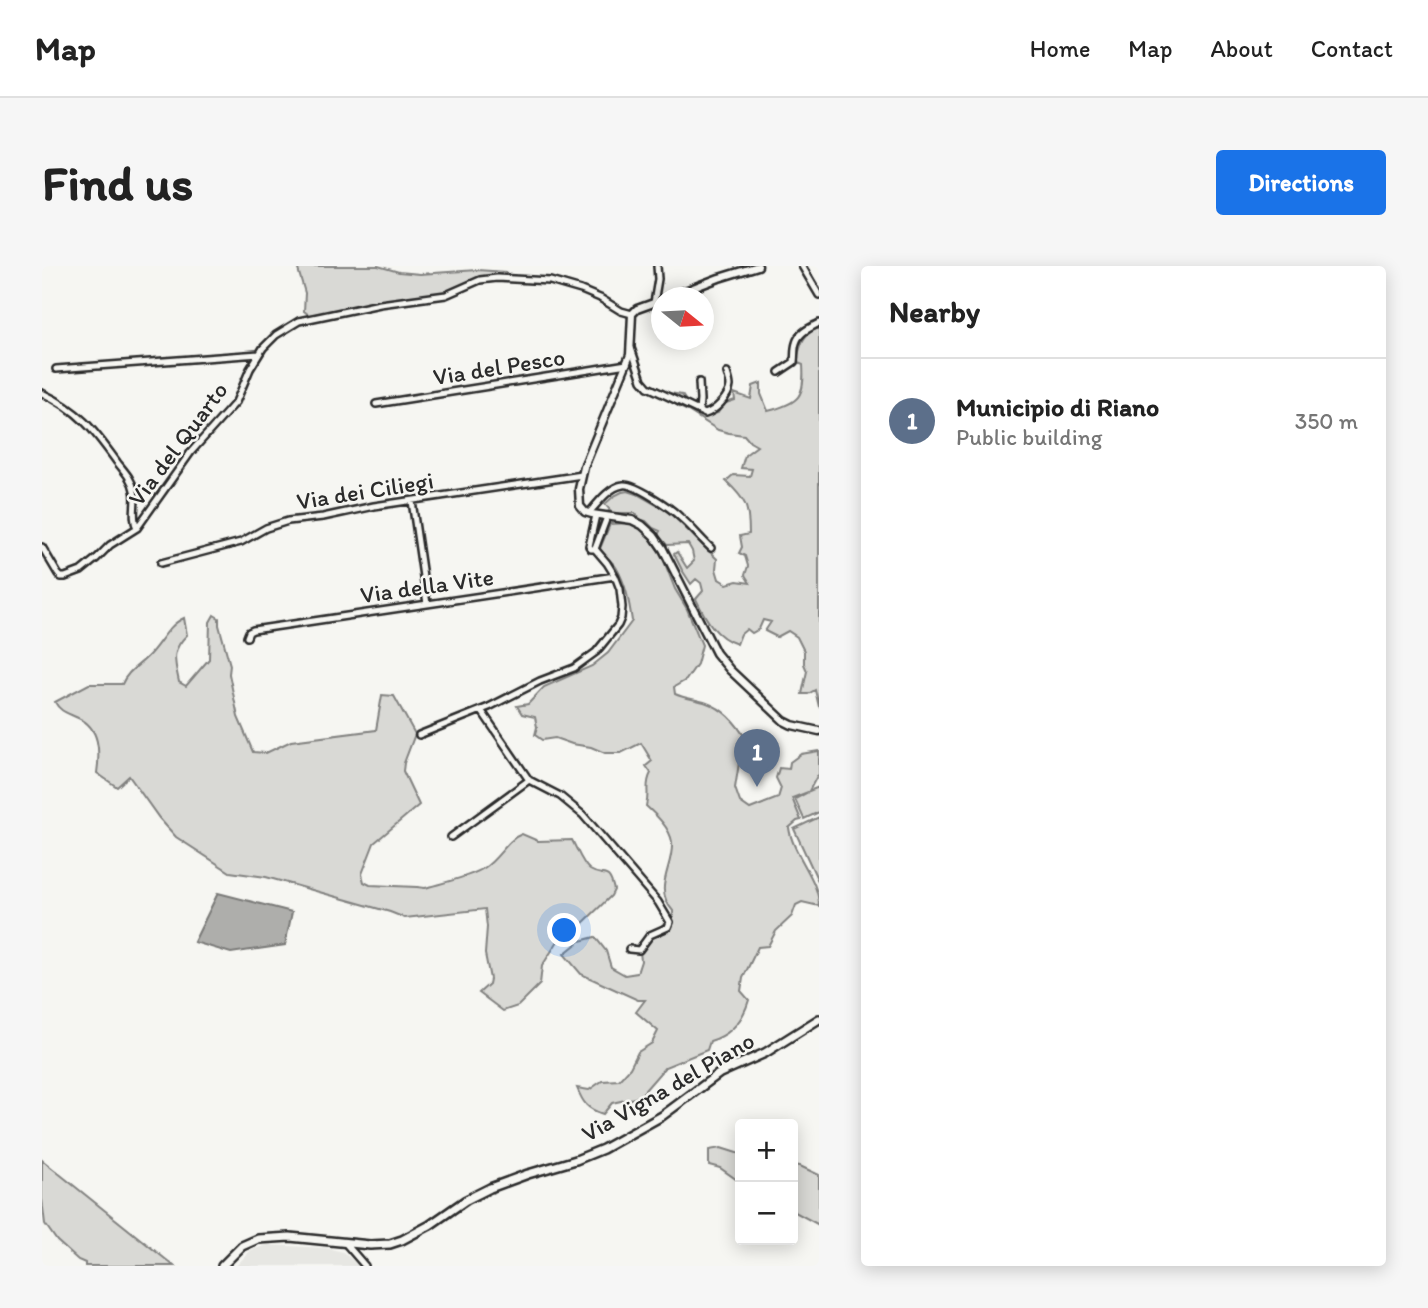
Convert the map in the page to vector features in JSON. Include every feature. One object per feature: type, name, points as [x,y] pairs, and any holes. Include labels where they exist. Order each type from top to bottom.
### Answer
[{"type":"main road","name":"Via Vigna del Piano","points":[[222,1266],[242,1246],[258,1239],[290,1237],[378,1245],[402,1240],[485,1190],[603,1149],[655,1121],[720,1073],[765,1053],[819,1019]]},
{"type":"street","points":[[657,266],[658,287]]},
{"type":"street","points":[[696,287],[758,266]]},
{"type":"street","points":[[802,266],[819,296]]},
{"type":"street","name":"Via del Quarto","points":[[42,547],[58,574],[68,577],[81,571],[113,543],[138,528],[189,455],[237,401],[251,366],[259,354],[276,335],[305,318],[389,302],[446,295],[491,278],[550,281],[581,290],[632,314]]},
{"type":"street","points":[[651,304],[632,314],[631,348],[627,364],[582,475],[579,504],[582,510],[592,514],[624,518],[649,530],[658,541],[714,650],[730,670],[785,721],[794,726],[819,731]]},
{"type":"street","points":[[779,372],[794,362],[795,345],[800,336],[805,330],[819,323]]},
{"type":"street","points":[[631,348],[644,384],[705,414],[710,413],[730,387],[727,373]]},
{"type":"street","points":[[56,369],[259,354]]},
{"type":"street","name":"Via del Pesco","points":[[376,404],[627,364]]},
{"type":"street","points":[[699,382],[699,411]]},
{"type":"street","points":[[42,393],[66,405],[91,428],[129,478],[135,492],[134,520],[138,528]]},
{"type":"street","name":"Via dei Ciliegi","points":[[160,563],[241,542],[263,529],[288,521],[582,475]]},
{"type":"street","points":[[419,735],[578,666],[596,652],[613,633],[621,618],[621,594],[607,563],[595,549],[591,549],[589,543],[592,514],[612,491],[621,485],[640,490],[674,511],[711,548]]},
{"type":"street","points":[[412,500],[427,604]]},
{"type":"street","points":[[595,549],[607,517]]},
{"type":"street","name":"Via della Vite","points":[[247,637],[253,630],[615,576]]},
{"type":"street","points":[[481,710],[529,780],[560,796],[587,819],[658,902],[670,922],[669,927],[649,936],[639,950],[629,949]]},
{"type":"street","points":[[451,837],[529,780]]},
{"type":"street","points":[[346,1244],[365,1266]]},
{"type":"shaded area","points":[[297,266],[378,266],[420,274],[477,270],[506,272],[507,276],[483,278],[439,294],[309,315],[304,311],[305,293]]},
{"type":"shaded area","points":[[819,328],[819,707],[815,690],[802,694],[807,671],[804,651],[797,637],[788,631],[777,637],[765,631],[771,622],[763,620],[759,629],[752,633],[747,629],[741,634],[737,644],[723,637],[707,620],[696,599],[703,591],[701,583],[696,579],[691,584],[674,554],[677,552],[687,568],[694,561],[688,544],[667,545],[658,535],[660,531],[641,520],[635,513],[606,513],[610,510],[605,504],[622,492],[637,494],[670,513],[717,559],[719,579],[727,584],[737,581],[750,583],[745,575],[748,566],[745,556],[739,553],[742,547],[740,536],[749,534],[747,510],[738,493],[726,481],[733,475],[750,476],[752,469],[741,468],[745,455],[757,446],[744,435],[718,430],[679,407],[670,400],[669,393],[682,395],[690,407],[706,409],[710,415],[718,413],[723,404],[735,400],[734,393],[751,399],[753,386],[761,383],[761,394],[768,411],[787,405],[798,397],[803,384],[803,365],[796,362],[801,346],[805,337]]},
{"type":"shaded area","points":[[632,523],[648,535],[662,556],[702,645],[697,664],[686,680],[674,687],[675,694],[719,709],[735,724],[747,741],[740,757],[735,788],[740,802],[750,809],[778,798],[781,788],[776,778],[779,768],[789,769],[790,762],[801,754],[819,751],[819,775],[809,791],[819,787],[819,812],[804,819],[795,799],[808,792],[792,798],[801,820],[789,828],[795,848],[815,886],[819,906],[802,902],[796,905],[792,916],[776,931],[768,946],[758,947],[743,978],[741,991],[749,1000],[735,1026],[710,1041],[707,1050],[665,1067],[639,1097],[612,1103],[603,1114],[586,1105],[577,1088],[589,1090],[602,1081],[619,1080],[630,1068],[638,1052],[652,1043],[658,1031],[636,1012],[645,1000],[638,1000],[581,974],[564,954],[580,941],[595,937],[606,951],[611,967],[625,975],[637,973],[641,961],[639,943],[651,937],[663,924],[673,920],[673,911],[664,894],[672,851],[671,837],[666,827],[646,806],[651,773],[646,766],[652,761],[641,743],[621,753],[605,753],[555,738],[542,740],[535,735],[535,717],[522,714],[517,706],[528,704],[544,687],[592,666],[608,653],[632,621],[627,593],[619,573],[599,551],[610,524]]},
{"type":"shaded area","points":[[214,615],[219,618],[238,717],[253,752],[266,753],[291,741],[376,730],[382,695],[394,696],[415,734],[403,771],[419,805],[374,843],[362,874],[364,882],[370,885],[425,888],[456,880],[484,868],[512,840],[522,834],[538,841],[572,840],[590,870],[610,878],[614,890],[611,896],[573,935],[558,941],[542,966],[540,984],[518,1006],[503,1011],[479,993],[489,984],[490,979],[485,954],[485,909],[405,918],[266,877],[230,872],[176,837],[129,776],[117,787],[97,773],[97,741],[91,727],[62,710],[55,702],[89,684],[122,684],[127,675],[149,655],[169,630],[184,618],[187,635],[178,646],[175,657],[179,682],[186,686],[209,659],[210,622]]},
{"type":"shaded area","points":[[819,817],[819,883],[794,829]]},
{"type":"shaded area","points":[[218,893],[292,912],[285,945],[231,953],[194,942]]},
{"type":"shaded area","points":[[721,1148],[735,1152],[735,1178],[720,1168],[709,1165],[709,1150]]},
{"type":"shaded area","points":[[42,1160],[174,1266],[85,1266],[85,1263],[57,1241],[45,1224]]},
{"type":"shaded area","points":[[798,1166],[819,1175],[819,1225],[798,1214]]},
{"type":"shaded area","points":[[268,1245],[327,1248],[343,1252],[359,1266],[236,1266],[251,1250]]},
{"type":"place","name":"Municipio di Riano","points":[[757,787]]}]
